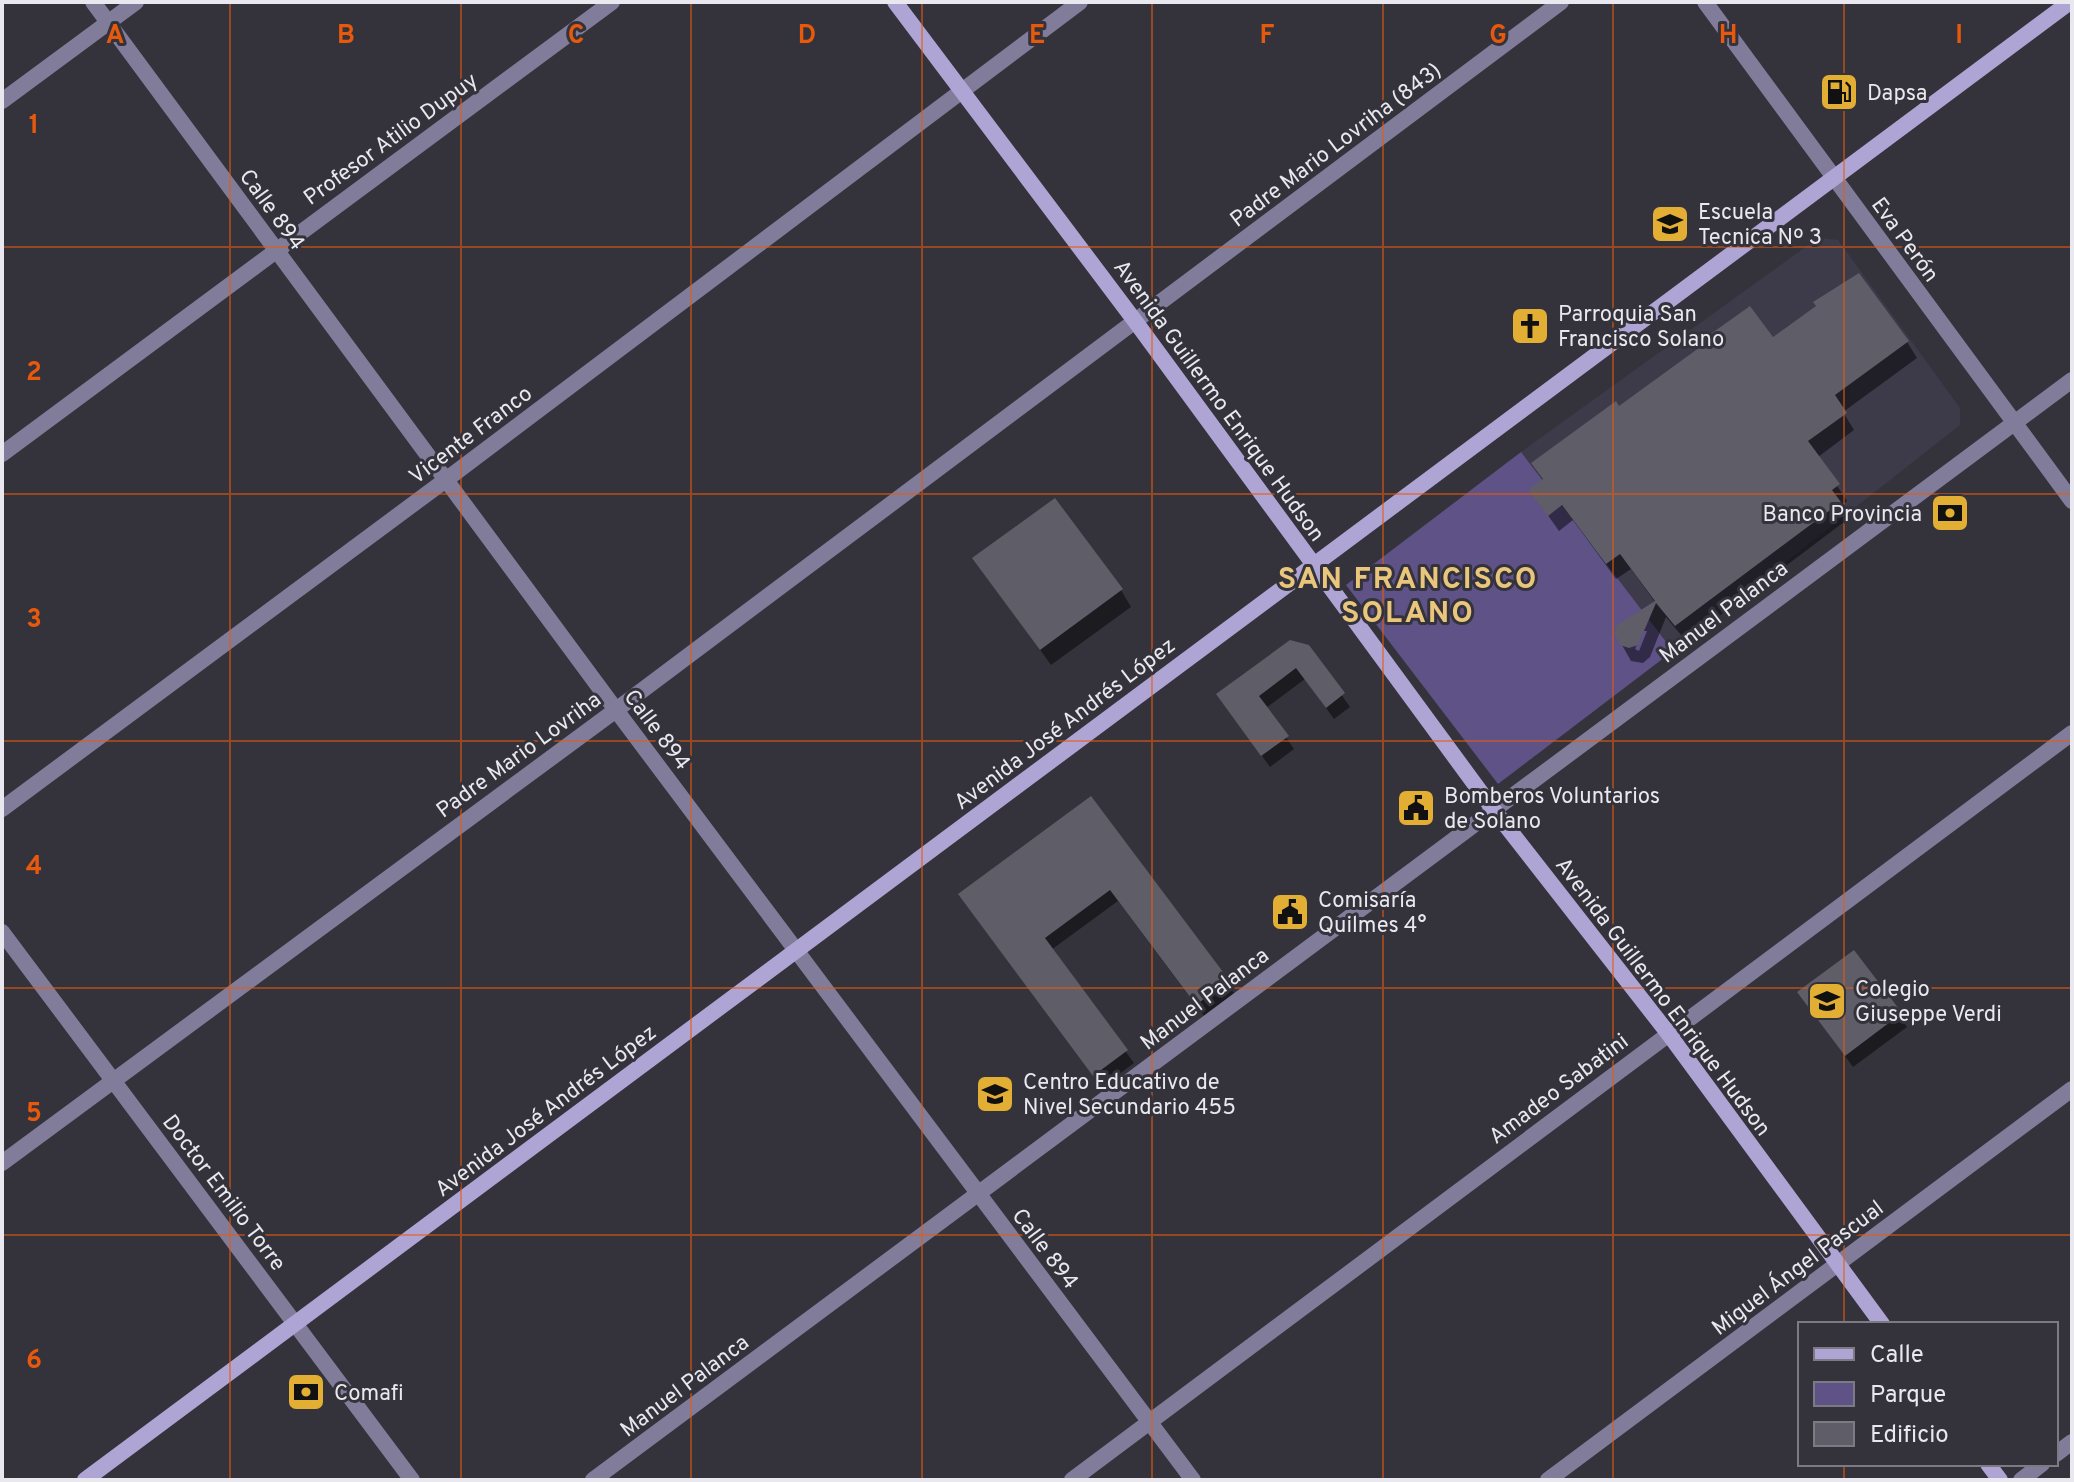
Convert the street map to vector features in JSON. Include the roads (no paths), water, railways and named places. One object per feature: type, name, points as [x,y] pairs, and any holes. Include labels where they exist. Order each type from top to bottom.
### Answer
[{"type":"main road","name":"Avenida Guillermo Enrique Hudson","points":[[895,2],[1135,321],[1493,809],[1668,1033],[1880,1322]]},
{"type":"main road","name":"Avenida José Andrés López","points":[[85,1480],[2070,2]]},
{"type":"street","name":"Calle 894","points":[[93,2],[616,710],[1193,1480]]},
{"type":"street","points":[[2,101],[136,2]]},
{"type":"street","name":"Profesor Atilio Dupuy","points":[[2,454],[612,2]]},
{"type":"street","name":"Vicente Franco","points":[[2,809],[447,479],[1080,2]]},
{"type":"street","name":"Padre Mario Lovriha (843)","points":[[1135,321],[1561,2]]},
{"type":"street","name":"Eva Perón","points":[[1705,2],[2072,501]]},
{"type":"street","name":"Padre Mario Lovriha","points":[[2,1163],[616,710],[1135,321]]},
{"type":"street","name":"Manuel Palanca","points":[[593,1480],[2072,380]]},
{"type":"street","name":"Amadeo Sabatini","points":[[1072,1480],[2072,733]]},
{"type":"street","name":"Doctor Emilio Torre","points":[[2,932],[412,1480]]},
{"type":"street","name":"Miguel Ángel Pascual","points":[[1548,1480],[2072,1089]]},
{"type":"street","points":[[2021,1480],[2039,1466]]},
{"type":"place","name":"Dapsa","points":[[1839,92]]},
{"type":"place","name":"Escuela Tecnica Nº 3","points":[[1670,224]]},
{"type":"place","name":"Parroquia San Francisco Solano","points":[[1530,326]]},
{"type":"place","name":"Banco Provincia","points":[[1950,513]]},
{"type":"place","name":"Bomberos Voluntarios de Solano","points":[[1416,808]]},
{"type":"place","name":"Comisaría Quilmes 4°","points":[[1290,912]]},
{"type":"place","name":"Colegio Giuseppe Verdi","points":[[1827,1001]]},
{"type":"place","name":"Centro Educativo de Nivel Secundario 455","points":[[995,1094]]},
{"type":"place","name":"Comafi","points":[[306,1392]]},
{"type":"district","name":"SAN FRANCISCO SOLANO","points":[[1408,595]]}]
